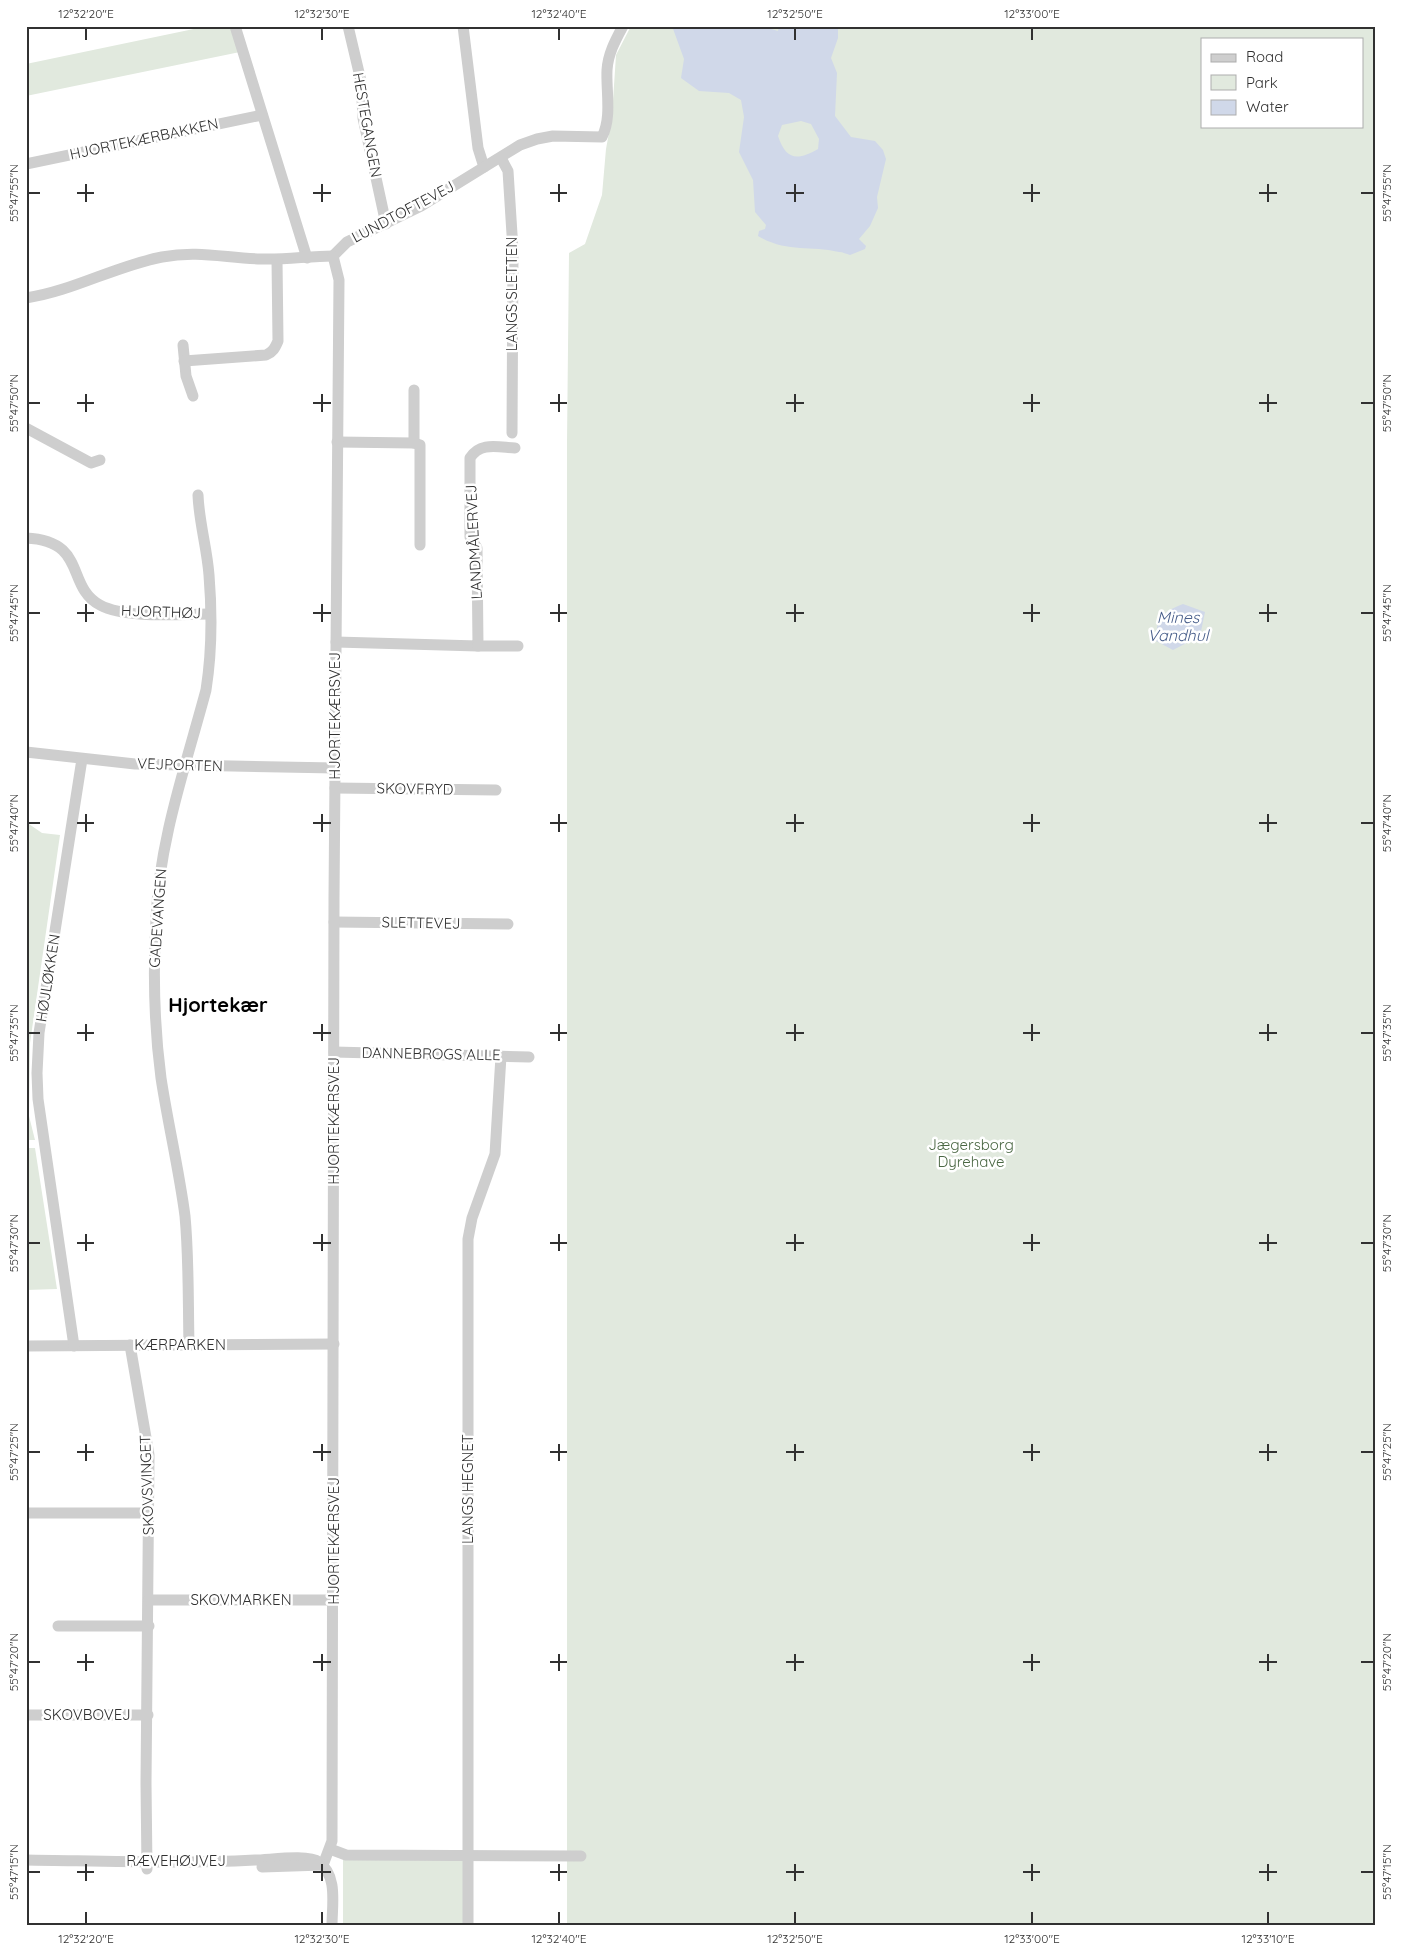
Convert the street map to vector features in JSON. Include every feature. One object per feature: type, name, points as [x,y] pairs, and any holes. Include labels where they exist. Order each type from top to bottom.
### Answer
[{"type":"street","points":[[235,26],[307,258]]},
{"type":"street","name":"HESTEGANGEN","points":[[348,26],[361,81],[363,118],[386,224]]},
{"type":"street","points":[[463,26],[478,148],[484,167]]},
{"type":"street","name":"LUNDTOFTEVEJ","points":[[333,256],[347,242],[421,206],[520,145],[537,139],[575,135],[602,137],[605,130],[609,56],[623,26]]},
{"type":"street","name":"HJORTEKÆRBAKKEN","points":[[26,164],[262,115]]},
{"type":"street","name":"LANGS SLETTEN","points":[[501,158],[508,170],[513,250],[512,433]]},
{"type":"street","points":[[26,298],[50,293],[161,257],[207,253],[277,260],[333,256]]},
{"type":"street","name":"HJORTEKÆRSVEJ","points":[[324,1866],[332,1840],[334,1600],[334,788],[339,280],[333,256]]},
{"type":"street","points":[[184,361],[266,355],[276,348],[278,341],[277,260]]},
{"type":"street","points":[[183,345],[186,376],[193,396]]},
{"type":"street","points":[[414,390],[414,443]]},
{"type":"street","points":[[26,428],[91,463],[100,460]]},
{"type":"street","points":[[337,442],[414,443],[420,445],[420,545]]},
{"type":"street","name":"LANDMÅLERVEJ","points":[[478,646],[477,548],[470,536],[470,458],[475,450],[484,447],[514,448]]},
{"type":"street","name":"GADEVANGEN","points":[[189,1345],[187,1239],[161,1076],[154,977],[160,873],[168,831],[206,690],[209,669],[209,574],[199,515],[198,495]]},
{"type":"street","name":"HJORTHØJ","points":[[26,538],[50,542],[61,548],[72,560],[83,587],[89,596],[105,607],[131,613],[210,614]]},
{"type":"street","points":[[336,642],[518,646]]},
{"type":"street","name":"VEJPORTEN","points":[[26,752],[135,764],[335,768]]},
{"type":"street","name":"HØJLØKKEN","points":[[74,1346],[38,1099],[37,1063],[39,1033],[82,759]]},
{"type":"street","name":"SKOVFRYD","points":[[334,788],[496,790]]},
{"type":"street","name":"SLETTEVEJ","points":[[334,922],[508,924]]},
{"type":"street","name":"DANNEBROGS ALLE","points":[[334,1052],[529,1056]]},
{"type":"street","name":"LANGS HEGNET","points":[[468,1926],[468,1239],[472,1218],[495,1154],[501,1056]]},
{"type":"street","name":"KÆRPARKEN","points":[[26,1346],[334,1344]]},
{"type":"street","name":"SKOVSVINGET","points":[[130,1345],[148,1443],[147,1865]]},
{"type":"street","points":[[26,1514],[149,1513]]},
{"type":"street","name":"SKOVMARKEN","points":[[149,1600],[334,1600]]},
{"type":"street","points":[[58,1626],[148,1626]]},
{"type":"street","name":"SKOVBOVEJ","points":[[26,1716],[148,1715]]},
{"type":"street","points":[[330,1849],[346,1855],[581,1856]]},
{"type":"street","name":"RÆVEHØJVEJ","points":[[26,1860],[147,1865]]},
{"type":"street","name":"RÆVEHØJVEJ","points":[[26,1867],[147,1865],[324,1866]]},
{"type":"street","points":[[324,1866],[329,1872],[332,1885],[332,1926]]},
{"type":"green space","points":[[208,26],[231,26],[240,52],[26,96],[26,64]]},
{"type":"green space","name":"Jægersborg Dyrehave","points":[[631,26],[1375,26],[1375,1926],[567,1926],[567,443],[569,253],[585,244],[602,195],[606,149],[612,116],[616,55]]},
{"type":"green space","points":[[26,822],[42,833],[60,835],[30,1043],[29,1116],[35,1140],[26,1140]]},
{"type":"green space","points":[[26,1148],[35,1148],[57,1289],[26,1290]]},
{"type":"green space","points":[[343,1852],[464,1860],[464,1926],[343,1926]]},
{"type":"water","points":[[672,26],[761,26],[778,31],[779,26],[838,26],[838,38],[831,58],[837,73],[835,116],[851,137],[875,141],[883,150],[886,159],[877,197],[878,208],[870,226],[859,239],[866,246],[865,249],[850,255],[828,250],[788,247],[758,236],[759,231],[765,229],[766,225],[755,212],[753,180],[739,152],[744,117],[741,100],[729,93],[699,91],[681,78],[684,59]],"holes":[[[801,121],[811,124],[819,139],[818,149],[804,155],[793,156],[789,154],[781,144],[778,136],[782,125]]]},
{"type":"water","name":"Mines Vandhul","points":[[1183,604],[1205,612],[1200,636],[1173,650],[1156,641],[1157,627],[1165,613]]},
{"type":"district","name":"Hjortekær","points":[[218,1005]]}]
